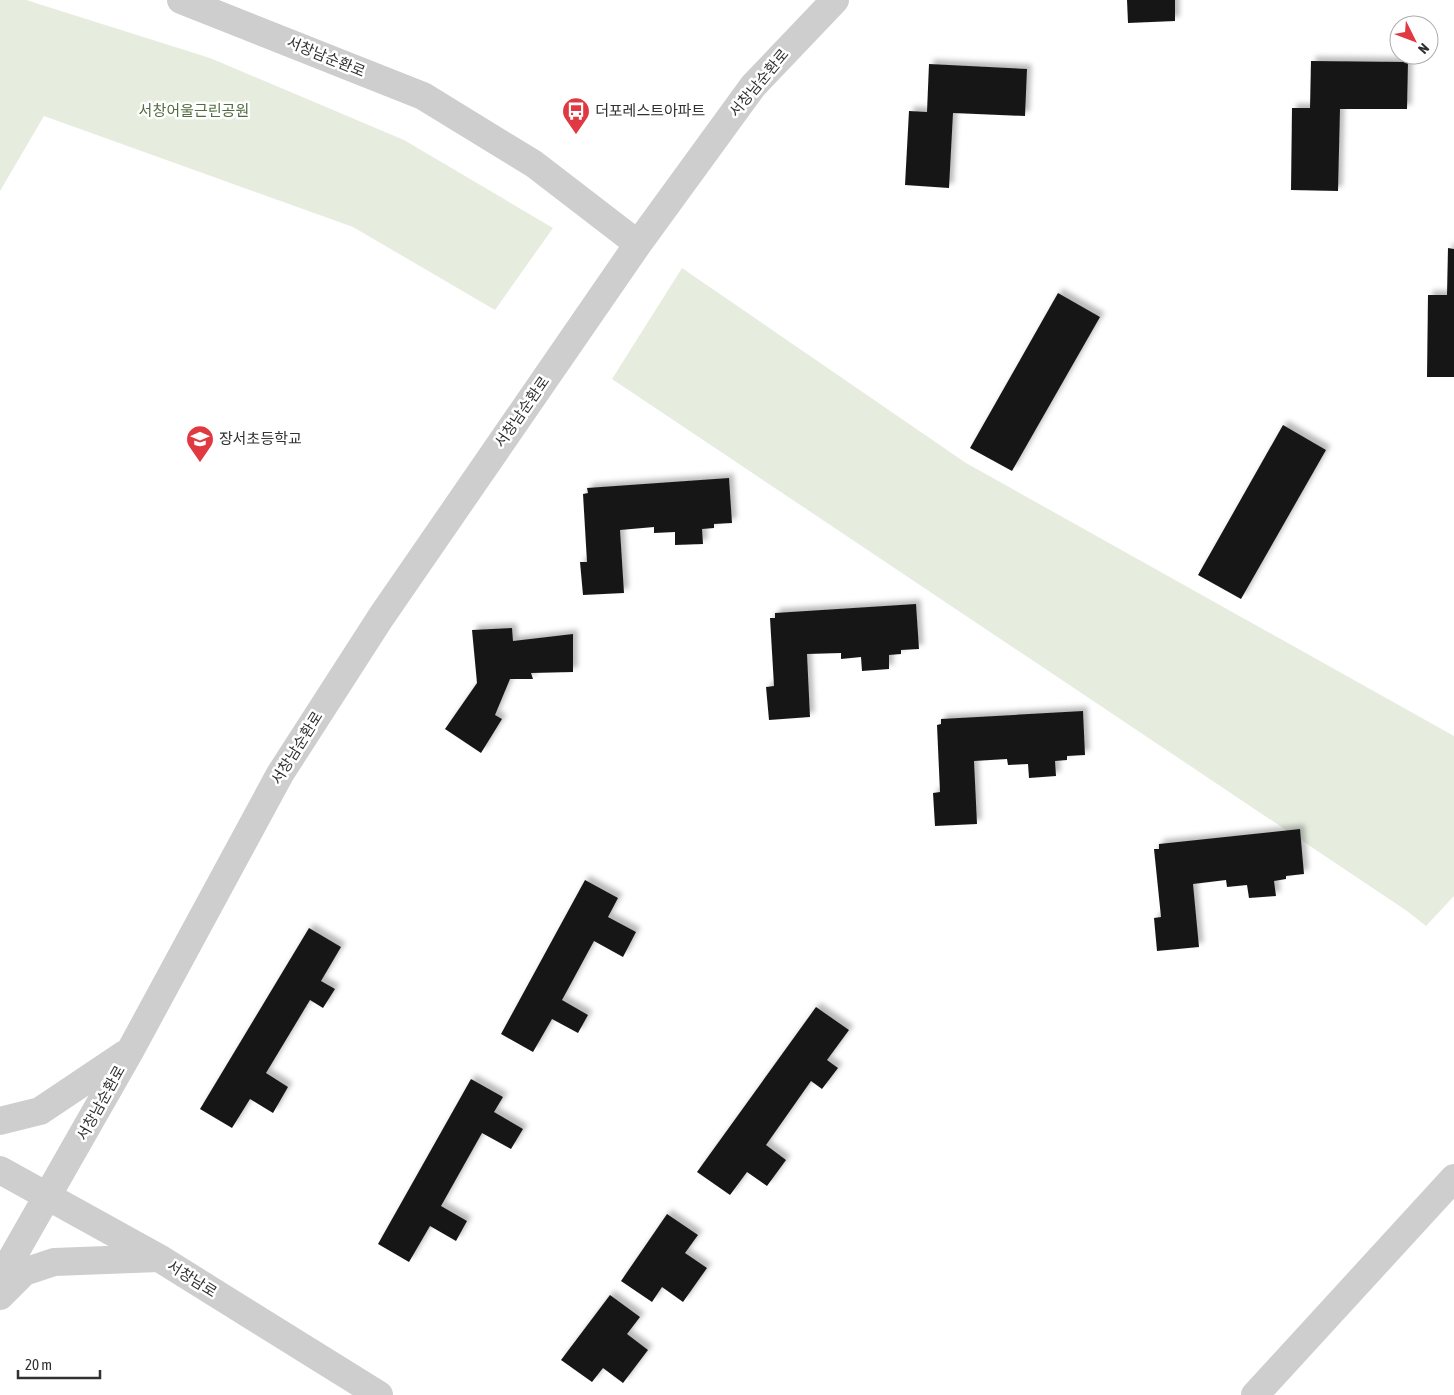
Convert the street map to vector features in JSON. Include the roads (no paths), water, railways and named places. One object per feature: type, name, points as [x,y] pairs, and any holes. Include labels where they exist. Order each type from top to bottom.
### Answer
[{"type":"street","name":"서창남순환로","points":[[181,0],[423,96],[534,164],[638,244]]},
{"type":"street","name":"서창남순환로","points":[[0,1279],[48,1198],[130,1051],[280,774],[381,617],[638,244],[753,86],[835,0]]},
{"type":"street","points":[[0,1121],[40,1110],[130,1051]]},
{"type":"street","name":"서창남로","points":[[0,1170],[159,1258],[379,1395]]},
{"type":"street","points":[[1255,1395],[1454,1178]]},
{"type":"street","points":[[0,1296],[24,1272],[54,1262],[159,1258]]},
{"type":"place","name":"더포레스트아파트","points":[[576,135]]},
{"type":"place","name":"장서초등학교","points":[[200,463]]},
{"type":"park label","name":"서창어울근린공원","points":[[194,111]]}]
